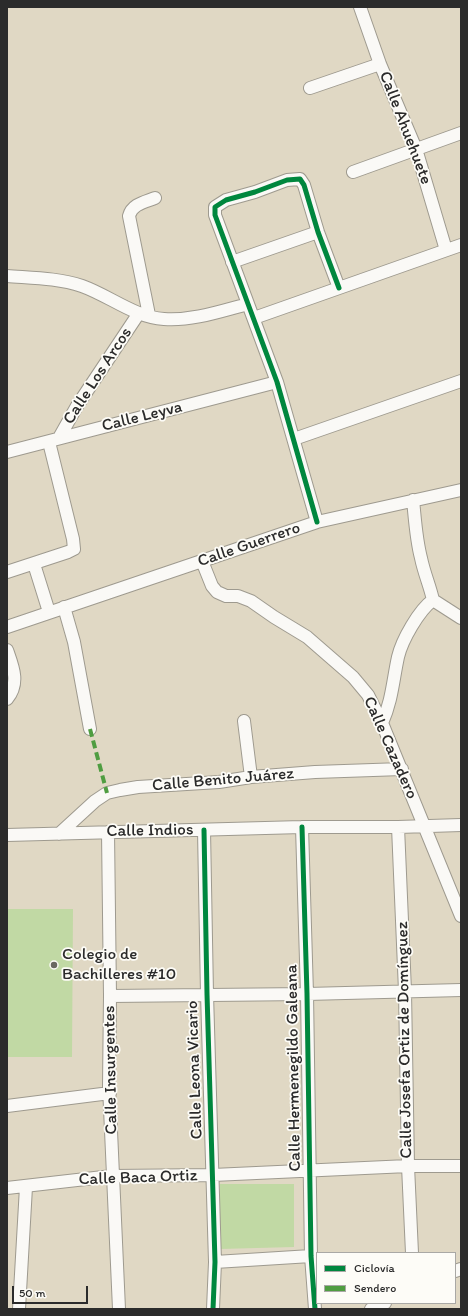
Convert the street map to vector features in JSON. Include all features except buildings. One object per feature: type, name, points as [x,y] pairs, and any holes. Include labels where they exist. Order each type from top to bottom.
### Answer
[{"type":"street","name":"Calle Ahuehuete","points":[[360,7],[380,64],[416,149],[446,250]]},
{"type":"street","points":[[310,88],[380,64]]},
{"type":"street","points":[[353,172],[461,133]]},
{"type":"street","points":[[317,522],[277,382],[215,215],[215,207],[226,200],[255,192],[287,180],[300,179],[304,185],[318,232],[339,288]]},
{"type":"street","points":[[144,314],[129,216],[137,205],[155,198]]},
{"type":"street","points":[[232,262],[318,232]]},
{"type":"street","points":[[254,318],[461,245]]},
{"type":"street","points":[[7,276],[52,279],[69,282],[84,287],[144,314],[162,319],[200,317],[248,304]]},
{"type":"street","name":"Calle Los Arcos","points":[[54,440],[144,314]]},
{"type":"street","points":[[294,439],[461,381]]},
{"type":"street","name":"Calle Leyva","points":[[7,452],[277,382]]},
{"type":"street","points":[[7,572],[74,550],[75,547],[54,440]]},
{"type":"street","name":"Calle Guerrero","points":[[7,627],[317,522],[461,490]]},
{"type":"street","points":[[412,500],[418,544],[433,600],[461,618]]},
{"type":"street","name":"Calle Cazadero","points":[[202,561],[212,586],[217,592],[226,596],[238,596],[251,601],[307,637],[353,677],[368,695],[402,769],[461,916]]},
{"type":"street","points":[[34,564],[50,612]]},
{"type":"street","points":[[382,723],[389,704],[401,650],[421,612],[433,600]]},
{"type":"street","points":[[64,607],[74,642],[90,729]]},
{"type":"street","points":[[7,650],[15,679],[14,688],[7,699]]},
{"type":"street","points":[[244,721],[251,777]]},
{"type":"street","name":"Calle Benito Juárez","points":[[59,834],[88,806],[107,793],[138,787],[219,782],[251,777],[315,772],[402,769]]},
{"type":"street","name":"Calle Indios","points":[[7,835],[302,827],[398,827],[461,825]]},
{"type":"street","name":"Calle Hermenegildo Galeana","points":[[302,827],[307,994],[311,1256],[315,1309]]},
{"type":"street","name":"Calle Josefa Ortiz de Domínguez","points":[[398,827],[405,992],[408,1166],[412,1252]]},
{"type":"street","name":"Calle Leona Vicario","points":[[204,830],[215,1262],[213,1309]]},
{"type":"street","name":"Calle Insurgentes","points":[[108,832],[110,1093],[112,1176],[119,1309]]},
{"type":"street","points":[[110,996],[307,994],[461,990]]},
{"type":"street","points":[[7,1106],[110,1093]]},
{"type":"street","name":"Calle Baca Ortiz","points":[[7,1188],[112,1176],[213,1175],[408,1166],[461,1166]]},
{"type":"street","points":[[19,1309],[26,1186]]},
{"type":"street","points":[[215,1262],[311,1256]]},
{"type":"street","points":[[371,1309],[384,1304]]},
{"type":"green space","points":[[7,909],[73,909],[72,1057],[7,1057]]},
{"type":"green space","points":[[220,1184],[294,1184],[294,1247],[220,1249]]},
{"type":"marked path","points":[[90,729],[107,793]]},
{"type":"cycle path","points":[[317,522],[277,382],[215,215],[215,207],[226,200],[255,192],[287,180],[300,179],[304,185],[318,232],[339,288]]},
{"type":"cycle path","points":[[302,827],[307,994],[311,1256],[315,1309]]},
{"type":"cycle path","points":[[204,830],[215,1262],[213,1309]]},
{"type":"place","name":"Colegio de Bachilleres #10","points":[[54,965]]}]
